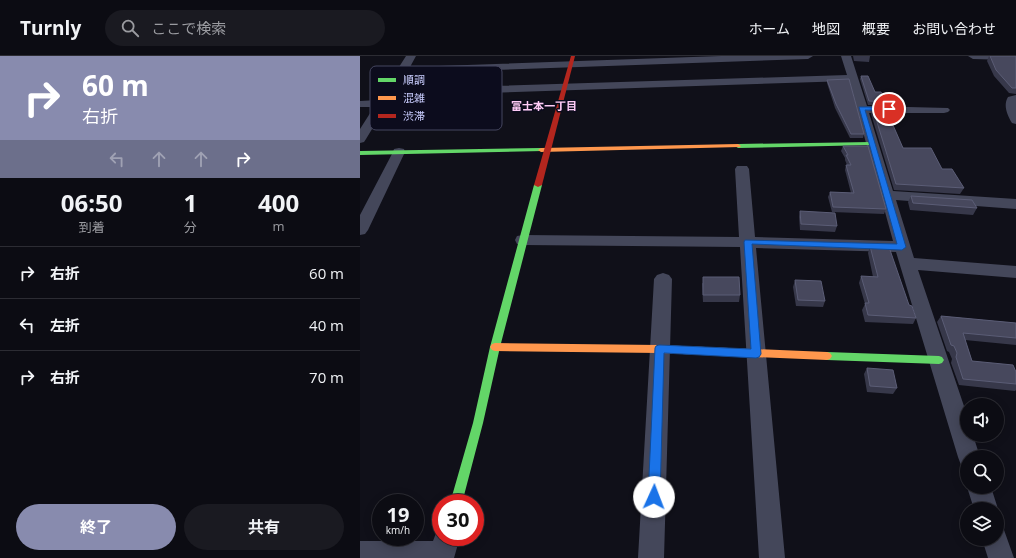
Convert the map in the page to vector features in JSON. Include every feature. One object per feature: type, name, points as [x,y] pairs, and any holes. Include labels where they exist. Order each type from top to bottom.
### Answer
[{"type":"street","points":[[405,66],[411,56]]},
{"type":"street","points":[[471,66],[572,60],[808,56]]},
{"type":"street","points":[[846,56],[902,247],[968,450]]},
{"type":"street","points":[[973,56],[1010,58]]},
{"type":"street","points":[[458,494],[478,423],[495,347],[572,60]]},
{"type":"street","points":[[502,92],[853,78]]},
{"type":"street","points":[[1016,98],[1012,99],[1010,106],[1016,120]]},
{"type":"street","points":[[360,104],[370,102]]},
{"type":"street","points":[[861,109],[944,110]]},
{"type":"street","points":[[360,139],[370,123]]},
{"type":"street","points":[[360,153],[871,144]]},
{"type":"street","points":[[360,230],[399,152]]},
{"type":"street","points":[[742,169],[772,558]]},
{"type":"street","points":[[888,195],[1016,204]]},
{"type":"street","points":[[523,240],[748,242],[902,247]]},
{"type":"street","points":[[908,263],[1016,272]]},
{"type":"street","points":[[651,558],[663,279]]},
{"type":"street","points":[[495,347],[659,348],[756,354],[939,360]]},
{"type":"street","points":[[998,546],[1002,558]]},
{"type":"street","points":[[360,554],[444,550]]},
{"type":"building","points":[[990,56],[1016,56],[1016,88],[1012,88],[996,70]]},
{"type":"building","points":[[861,76],[868,76],[875,92],[881,92],[887,102],[869,101]]},
{"type":"building","points":[[849,79],[864,134],[851,134],[836,104],[827,80]]},
{"type":"building","points":[[873,109],[894,109],[898,117],[889,116],[903,148],[931,148],[942,169],[952,169],[964,188],[896,184]]},
{"type":"building","points":[[843,146],[868,146],[886,209],[833,207],[830,192],[854,193],[846,165],[851,165]]},
{"type":"building","points":[[911,196],[972,200],[977,208],[913,203]]},
{"type":"building","points":[[800,211],[835,213],[837,226],[801,224]]},
{"type":"building","points":[[870,246],[889,247],[909,305],[912,306],[916,318],[868,315],[865,303],[869,303],[861,276],[878,277]]},
{"type":"building","points":[[703,277],[739,277],[740,295],[703,295]]},
{"type":"building","points":[[795,280],[821,281],[825,301],[798,300]]},
{"type":"building","points":[[941,316],[1016,323],[1016,338],[963,333],[972,361],[1013,365],[1016,372],[1016,384],[963,379],[956,357],[957,353],[954,346],[951,345]]},
{"type":"building","points":[[867,368],[893,370],[897,388],[870,386]]},
{"type":"traffic: fast","points":[[738,146],[871,144]]},
{"type":"traffic: fast","points":[[360,153],[541,150]]},
{"type":"traffic: fast","points":[[458,494],[478,423],[495,347],[538,185]]},
{"type":"traffic: fast","points":[[827,356],[939,360]]},
{"type":"traffic: slow","points":[[541,150],[738,146]]},
{"type":"traffic: slow","points":[[495,347],[659,349],[827,356]]},
{"type":"traffic: jam","points":[[538,185],[573,56]]},
{"type":"district","name":"富士本一丁目","points":[[544,105]]},
{"type":"route","points":[[654,497],[659,348],[756,354],[748,242],[902,247],[861,109],[889,109]]}]
